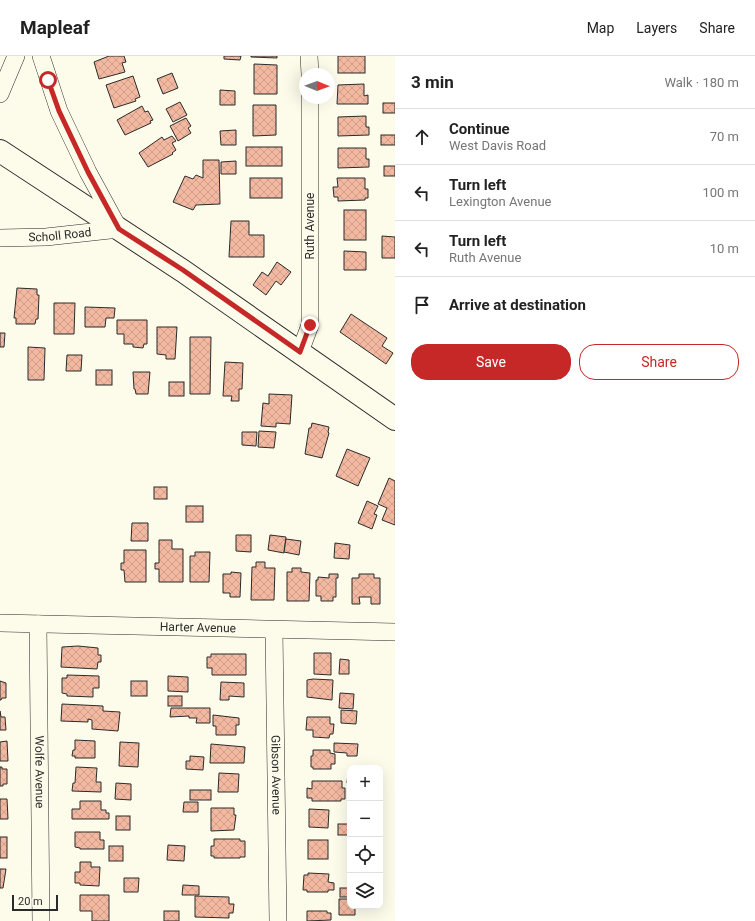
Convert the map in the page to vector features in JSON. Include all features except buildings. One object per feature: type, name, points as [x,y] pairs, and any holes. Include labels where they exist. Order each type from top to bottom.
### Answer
[{"type":"main road","points":[[0,151],[183,270],[395,418]]},
{"type":"street","points":[[0,94],[16,56]]},
{"type":"street","points":[[41,56],[59,111],[88,172],[119,229]]},
{"type":"street","points":[[309,56],[310,68]]},
{"type":"street","name":"Ruth Avenue","points":[[300,352],[310,325],[310,104]]},
{"type":"street","name":"Scholl Road","points":[[0,238],[46,237],[119,229]]},
{"type":"street","name":"Harter Avenue","points":[[0,623],[395,632]]},
{"type":"street","name":"Wolfe Avenue","points":[[38,624],[41,921]]},
{"type":"street","name":"Gibson Avenue","points":[[274,630],[278,921]]},
{"type":"route","points":[[48,80],[59,111],[88,172],[119,229],[183,270],[300,352],[310,325]]}]
